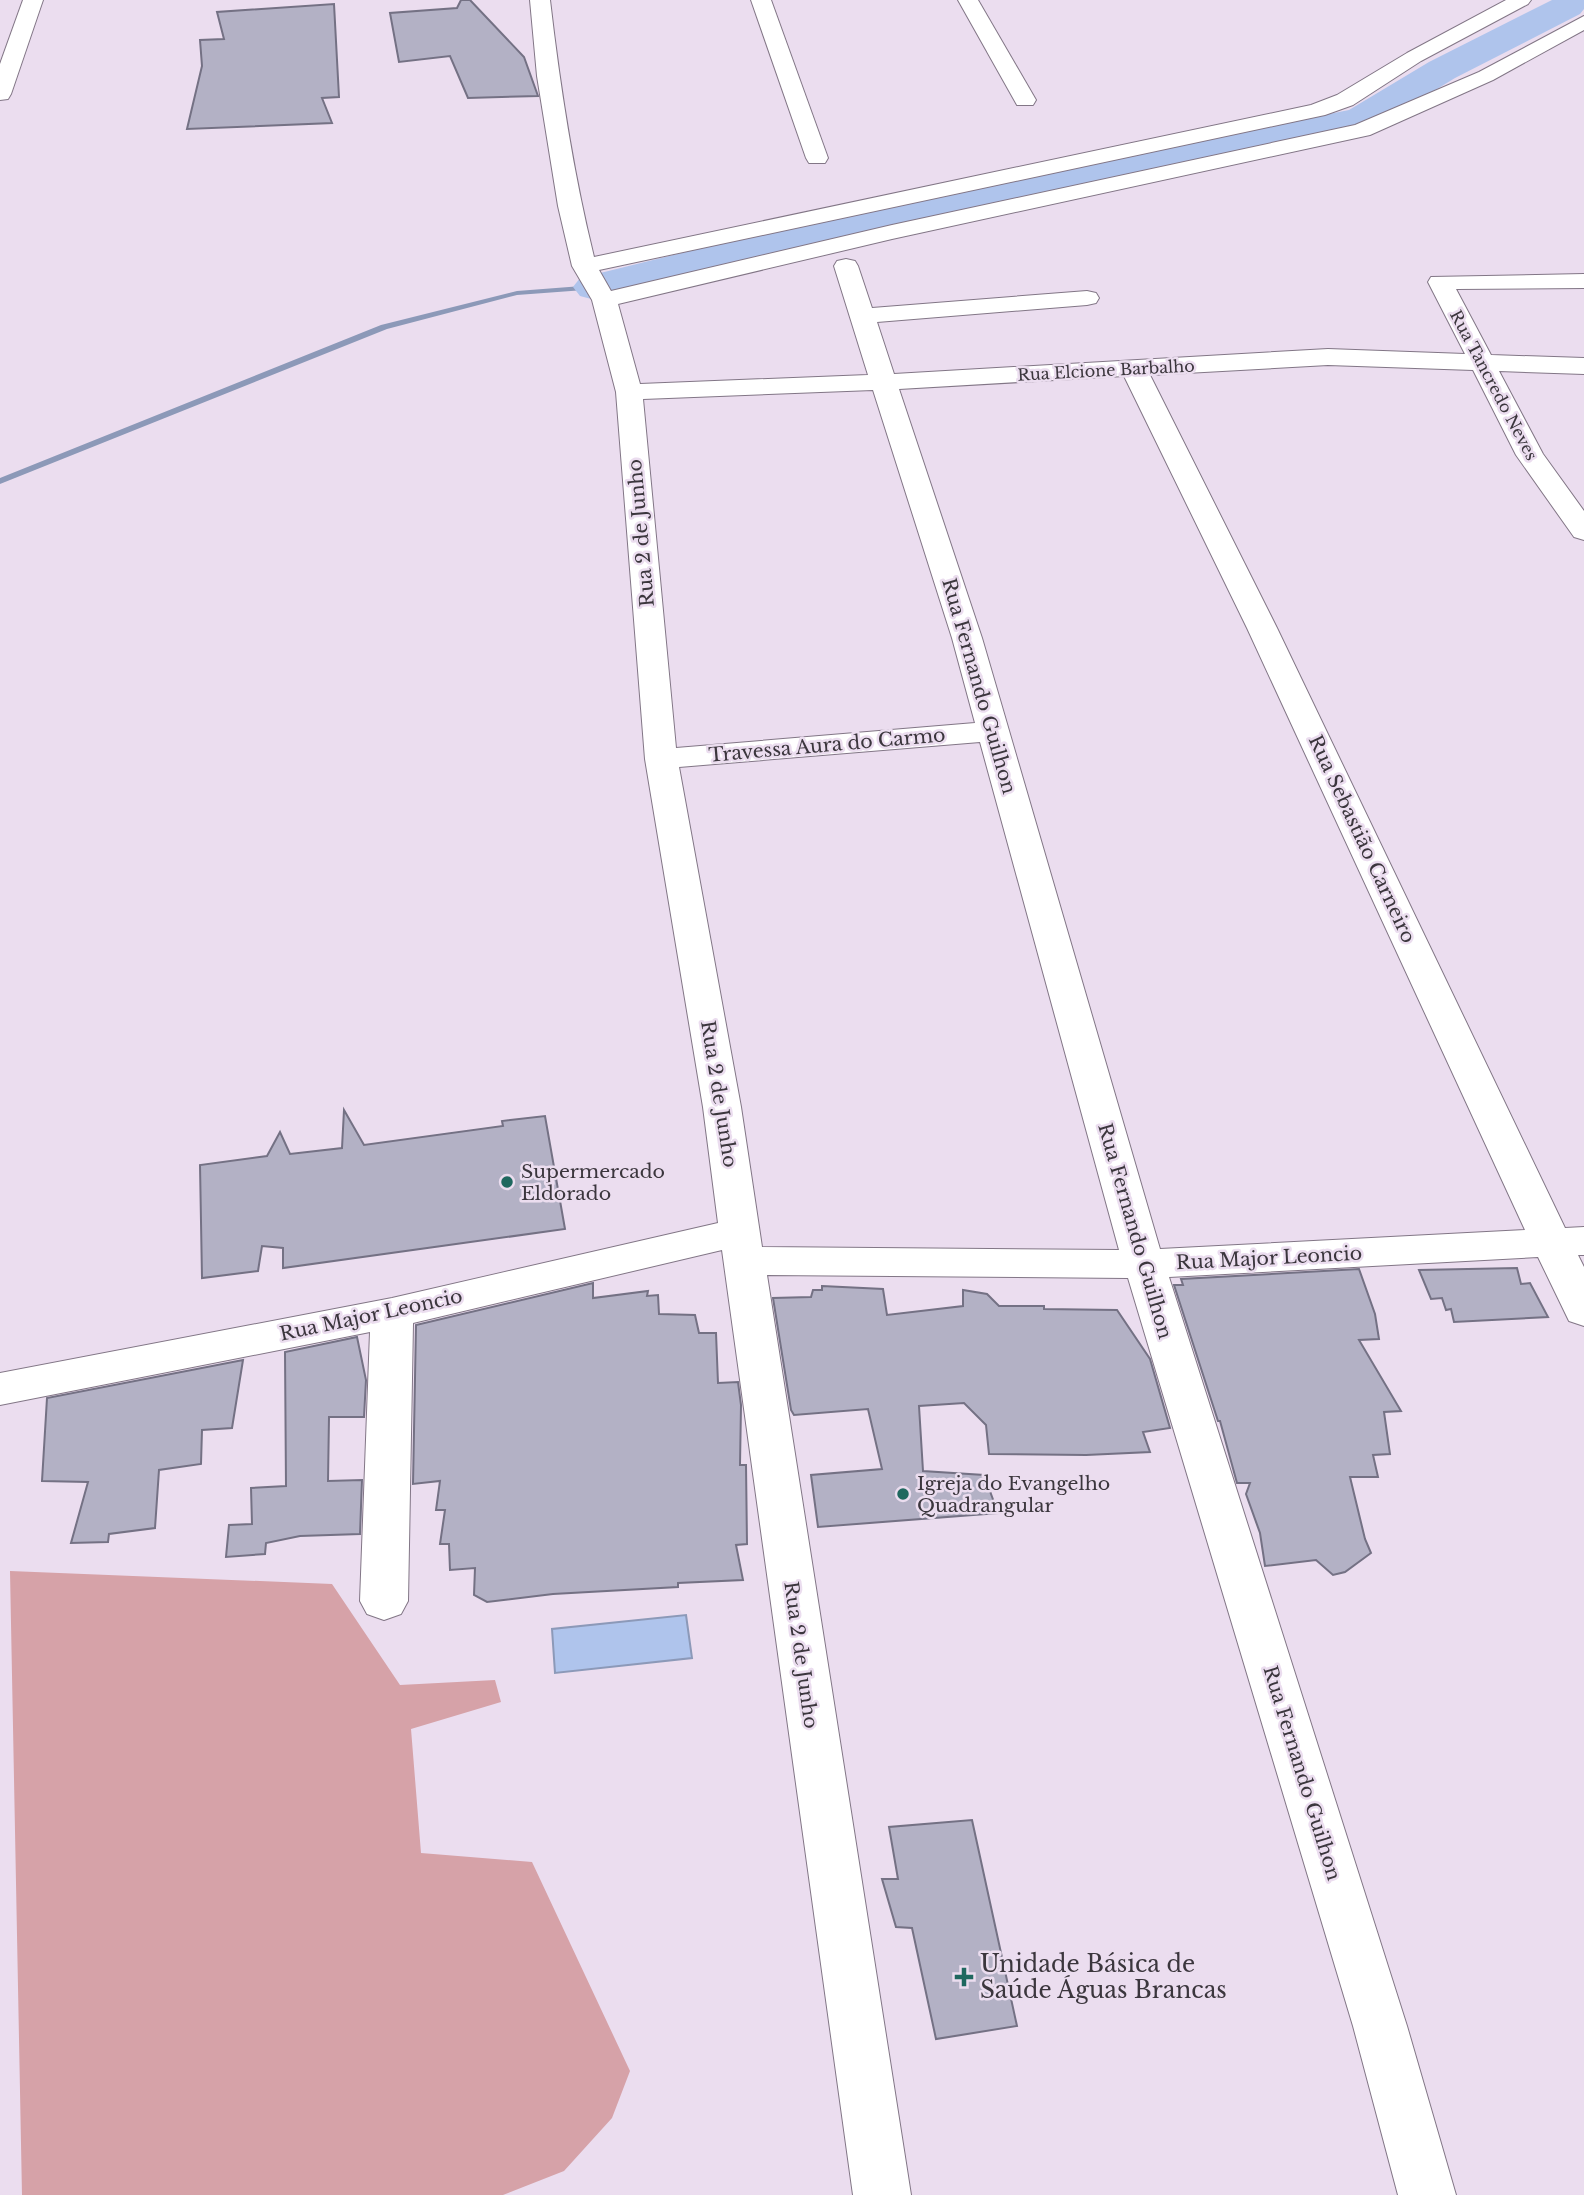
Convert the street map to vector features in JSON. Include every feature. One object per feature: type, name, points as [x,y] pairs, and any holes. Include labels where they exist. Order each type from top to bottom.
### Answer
[{"type":"street","points":[[0,94],[33,0]]},
{"type":"street","name":"Rua 2 de Junho","points":[[540,0],[556,131],[569,206],[584,265],[604,300],[629,392],[661,759],[722,1107],[882,2195]]},
{"type":"street","points":[[761,0],[817,158]]},
{"type":"street","points":[[968,0],[1025,100]]},
{"type":"street","points":[[584,265],[1317,110],[1345,100],[1413,57],[1521,0]]},
{"type":"street","points":[[604,300],[892,232],[1362,130],[1486,76],[1584,22]]},
{"type":"street","points":[[0,30],[23,29]]},
{"type":"street","name":"Rua Fernando Guilhon","points":[[846,266],[967,638],[1144,1264],[1381,2026],[1427,2195]]},
{"type":"street","name":"Rua Tancredo Neves","points":[[1584,281],[1440,282],[1530,455],[1584,531]]},
{"type":"street","points":[[863,316],[1087,298]]},
{"type":"street","name":"Rua Elcione Barbalho","points":[[629,392],[883,382],[1328,357],[1584,366]]},
{"type":"street","name":"Rua Sebastião Carneiro","points":[[1134,369],[1568,1242],[1584,1311]]},
{"type":"street","name":"Travessa Aura do Carmo","points":[[661,759],[993,731]]},
{"type":"street","name":"Rua Major Leoncio","points":[[0,1389],[742,1246],[1144,1264],[1568,1242]]},
{"type":"street","points":[[384,1601],[392,1313]]},
{"type":"shaded area","points":[[10,1571],[332,1584],[400,1685],[495,1680],[501,1702],[411,1729],[421,1853],[532,1862],[630,2071],[612,2118],[564,2171],[503,2195],[22,2195]]},
{"type":"water","points":[[686,1615],[692,1658],[555,1673],[552,1629]]},
{"type":"building","points":[[461,0],[470,0],[524,57],[538,96],[468,98],[450,56],[399,62],[390,13],[457,8]]},
{"type":"building","points":[[334,4],[339,97],[322,98],[332,123],[187,129],[202,66],[200,40],[224,39],[217,12]]},
{"type":"building","points":[[344,1110],[364,1145],[503,1126],[502,1121],[545,1116],[565,1229],[283,1268],[283,1248],[262,1246],[258,1271],[202,1278],[200,1165],[267,1156],[280,1132],[290,1154],[342,1148]]},
{"type":"building","points":[[1517,1268],[1521,1284],[1530,1283],[1548,1317],[1454,1322],[1451,1309],[1446,1310],[1442,1298],[1431,1299],[1419,1270]]},
{"type":"building","points":[[1359,1269],[1375,1314],[1379,1339],[1359,1340],[1401,1411],[1384,1412],[1390,1454],[1373,1455],[1378,1477],[1350,1477],[1371,1553],[1345,1572],[1333,1575],[1316,1560],[1265,1566],[1260,1533],[1246,1494],[1250,1483],[1237,1483],[1220,1421],[1174,1285],[1183,1285],[1181,1279]]},
{"type":"building","points":[[593,1283],[593,1298],[648,1291],[647,1296],[658,1295],[659,1314],[695,1315],[699,1333],[716,1333],[718,1383],[738,1382],[741,1405],[740,1465],[746,1465],[747,1544],[736,1545],[743,1580],[678,1583],[678,1587],[553,1594],[487,1602],[474,1595],[475,1568],[450,1570],[449,1544],[440,1544],[445,1510],[436,1510],[440,1481],[413,1484],[416,1325]]},
{"type":"building","points":[[822,1286],[883,1289],[887,1315],[963,1306],[963,1290],[987,1294],[999,1306],[1117,1310],[1150,1359],[1170,1428],[1143,1432],[1150,1452],[1086,1455],[989,1454],[986,1425],[964,1403],[919,1406],[923,1471],[984,1475],[998,1513],[818,1527],[811,1475],[882,1469],[868,1409],[794,1415],[791,1410],[773,1298],[811,1297],[813,1290],[822,1290]]},
{"type":"building","points":[[357,1337],[366,1380],[364,1417],[329,1417],[328,1481],[362,1480],[360,1534],[300,1536],[266,1543],[265,1554],[226,1557],[229,1525],[252,1524],[251,1488],[286,1486],[285,1352]]},
{"type":"building","points":[[243,1360],[232,1428],[202,1430],[201,1464],[159,1470],[155,1528],[109,1534],[108,1542],[71,1543],[88,1482],[42,1481],[47,1398]]},
{"type":"building","name":"Unidade Básica de Saúde Águas Brancas","points":[[972,1820],[1017,2026],[936,2039],[912,1928],[896,1927],[882,1879],[898,1879],[889,1827]]},
{"type":"waterway","points":[[595,287],[884,215],[1361,119],[1442,70],[1568,7],[1569,0]]},
{"type":"waterway","points":[[0,481],[384,327],[517,293],[595,287]]},
{"type":"place","name":"Supermercado Eldorado","points":[[507,1182]]},
{"type":"place","name":"Igreja do Evangelho Quadrangular","points":[[903,1494]]},
{"type":"place","name":"Unidade Básica de Saúde Águas Brancas","points":[[964,1977]]}]
